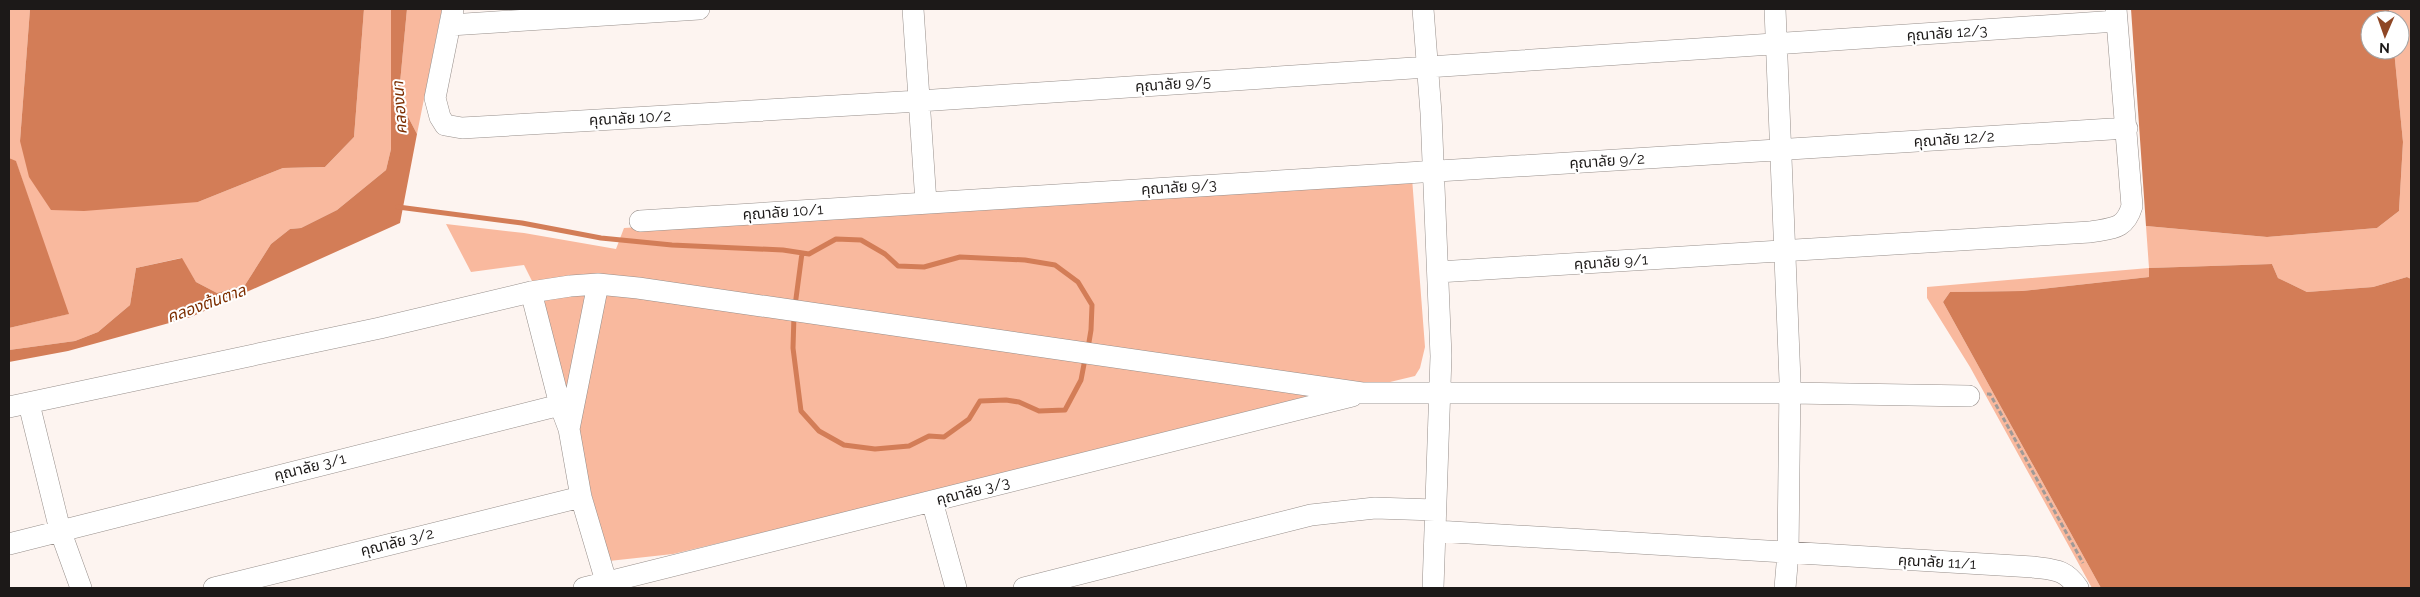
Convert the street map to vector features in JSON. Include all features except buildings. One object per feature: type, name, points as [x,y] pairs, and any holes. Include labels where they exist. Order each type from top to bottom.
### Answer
[{"type":"street","points":[[451,17],[699,9]]},
{"type":"street","points":[[913,9],[926,203]]},
{"type":"street","points":[[1424,9],[1441,356],[1433,588]]},
{"type":"street","points":[[1775,9],[1791,393],[1788,553],[1785,588]]},
{"type":"street","name":"คุณาลัย 12/3","points":[[1428,67],[1776,44],[2117,15]]},
{"type":"street","name":"คุณาลัย 9/1","points":[[1438,272],[2090,232],[2120,226],[2128,218],[2132,206],[2117,15]]},
{"type":"street","name":"คุณาลัย 10/2","points":[[451,17],[435,98],[436,108],[446,125],[462,128],[919,101]]},
{"type":"street","name":"คุณาลัย 9/5","points":[[919,101],[1428,67]]},
{"type":"street","name":"คุณาลัย 12/2","points":[[1781,150],[2127,128]]},
{"type":"street","name":"คุณาลัย 9/2","points":[[1433,171],[1781,150]]},
{"type":"street","name":"คุณาลัย 9/3","points":[[926,203],[1433,171]]},
{"type":"street","name":"คุณาลัย 10/1","points":[[640,221],[926,203]]},
{"type":"street","points":[[82,588],[60,530],[19,405],[380,328],[531,292],[598,284],[658,291],[1362,393],[1440,395],[1791,393],[1969,396]]},
{"type":"street","points":[[570,428],[598,284]]},
{"type":"street","points":[[531,292],[560,405],[570,428],[581,497],[607,585]]},
{"type":"street","name":"คุณาลัย 3/3","points":[[584,588],[607,585],[1362,393]]},
{"type":"street","name":"คุณาลัย 3/1","points":[[9,544],[560,405]]},
{"type":"street","name":"คุณาลัย 3/2","points":[[214,588],[581,497]]},
{"type":"street","points":[[932,501],[956,588]]},
{"type":"street","points":[[1024,588],[1311,515],[1375,508],[1436,510]]},
{"type":"street","name":"คุณาลัย 11/1","points":[[1436,531],[2033,567],[2057,570],[2083,580]]},
{"type":"path","points":[[1969,396],[1990,394],[2083,580]]},
{"type":"shaded area","points":[[9,9],[30,9],[20,141],[198,202],[283,168],[325,167],[354,137],[364,9],[391,9],[391,149],[386,170],[337,210],[301,228],[290,229],[271,244],[245,285],[217,293],[196,282],[181,258],[136,268],[130,305],[98,332],[75,341],[9,350],[9,328],[68,314],[16,162],[9,158]]},
{"type":"shaded area","points":[[407,9],[442,9],[417,134],[406,113],[400,83]]},
{"type":"shaded area","points":[[2389,9],[2411,9],[2411,279],[2407,277],[2373,287],[2307,292],[2278,278],[2272,264],[2149,268],[2146,226],[2267,237],[2377,228],[2399,211],[2403,142],[2395,60],[2410,60],[2410,10]]},
{"type":"shaded area","points":[[1412,178],[1425,347],[1420,368],[1415,376],[673,554],[609,561],[540,297],[524,265],[471,272],[446,224],[524,233],[616,249],[624,228],[1334,186]]},
{"type":"shaded area","points":[[2149,268],[2149,277],[2022,291],[1950,292],[1943,302],[2101,588],[2092,588],[1970,367],[1927,298],[1927,287]]},
{"type":"water","points":[[30,9],[364,9],[354,137],[325,167],[283,168],[198,202],[84,211],[51,210],[29,177],[20,141]]},
{"type":"water","points":[[391,9],[407,9],[400,83],[406,113],[417,134],[400,223],[191,317],[68,351],[9,362],[9,350],[75,341],[98,332],[130,305],[136,268],[182,258],[196,282],[217,293],[245,285],[271,244],[290,229],[301,228],[337,210],[386,170],[391,149]]},
{"type":"water","points":[[2131,9],[2389,9],[2360,10],[2360,60],[2395,60],[2403,142],[2399,211],[2377,228],[2267,237],[2146,226]]},
{"type":"water","points":[[9,158],[16,161],[69,314],[9,328]]},
{"type":"water","points":[[2272,264],[2278,278],[2307,292],[2373,287],[2407,277],[2411,279],[2411,588],[2101,588],[1943,302],[1950,292],[2022,291],[2149,277],[2149,268]]},
{"type":"waterway","points":[[398,207],[522,223],[601,238],[672,245],[783,250],[809,254],[836,239],[861,240],[885,254],[898,266],[924,267],[960,257],[1025,260],[1055,265],[1078,282],[1092,305],[1088,348]]},
{"type":"waterway","points":[[795,306],[802,253]]},
{"type":"waterway","points":[[794,315],[793,348],[801,411],[819,431],[844,445],[875,449],[909,446],[929,436],[944,437],[969,419],[980,401],[1006,400],[1019,402],[1039,411],[1065,410],[1081,380],[1085,359]]},
{"type":"water label","name":"คลองนา","points":[[399,108]]},
{"type":"water label","name":"คลองต้นตาล","points":[[206,303]]}]
